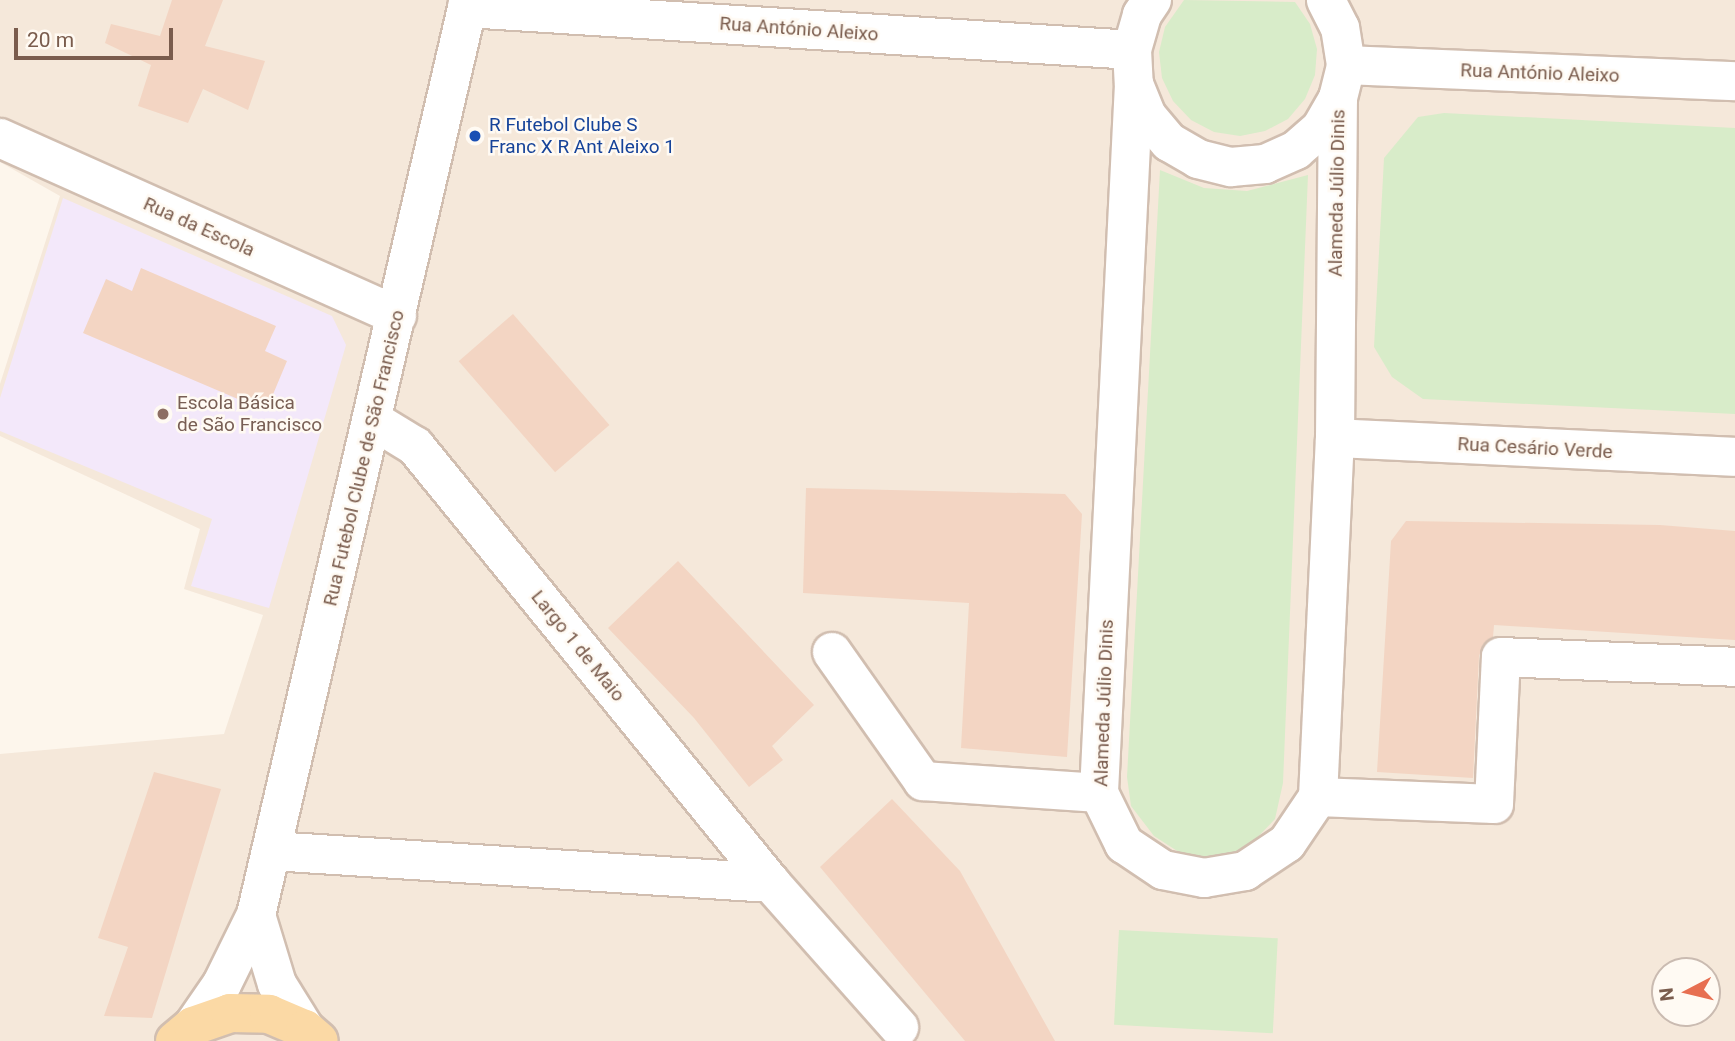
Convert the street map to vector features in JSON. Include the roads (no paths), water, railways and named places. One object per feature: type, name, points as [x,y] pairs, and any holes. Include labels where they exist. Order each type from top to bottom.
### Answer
[{"type":"main road","points":[[184,1034],[230,1013],[256,1013],[269,1014],[319,1037]]},
{"type":"street","name":"Rua António Aleixo","points":[[468,4],[1141,30]]},
{"type":"street","name":"Rua Futebol Clube de São Francisco","points":[[184,1034],[222,984],[256,915],[374,421],[468,4]]},
{"type":"street","name":"Alameda Júlio Dinis","points":[[1141,30],[1147,116],[1169,142],[1198,159],[1231,167],[1265,164],[1296,150],[1321,128],[1339,39]]},
{"type":"street","name":"Alameda Júlio Dinis","points":[[1141,30],[1099,793],[1124,844],[1163,870],[1204,878],[1245,871],[1287,843],[1318,797],[1335,438],[1339,39]]},
{"type":"street","name":"Rua António Aleixo","points":[[1339,39],[1735,81]]},
{"type":"street","name":"Rua da Escola","points":[[0,138],[397,316]]},
{"type":"street","name":"Largo 1 de Maio","points":[[374,421],[415,446],[771,883],[899,1027]]},
{"type":"street","name":"Rua Cesário Verde","points":[[1335,438],[1735,457]]},
{"type":"street","points":[[832,652],[923,781],[1099,793]]},
{"type":"street","points":[[1318,797],[1494,804],[1501,657],[1735,667]]},
{"type":"street","points":[[272,851],[771,883]]},
{"type":"street","points":[[256,915],[277,984],[319,1037]]},
{"type":"place","name":"R Futebol Clube S Franc X R Ant Aleixo 1","points":[[475,136]]},
{"type":"place","name":"Escola Básica de São Francisco","points":[[163,414]]}]
